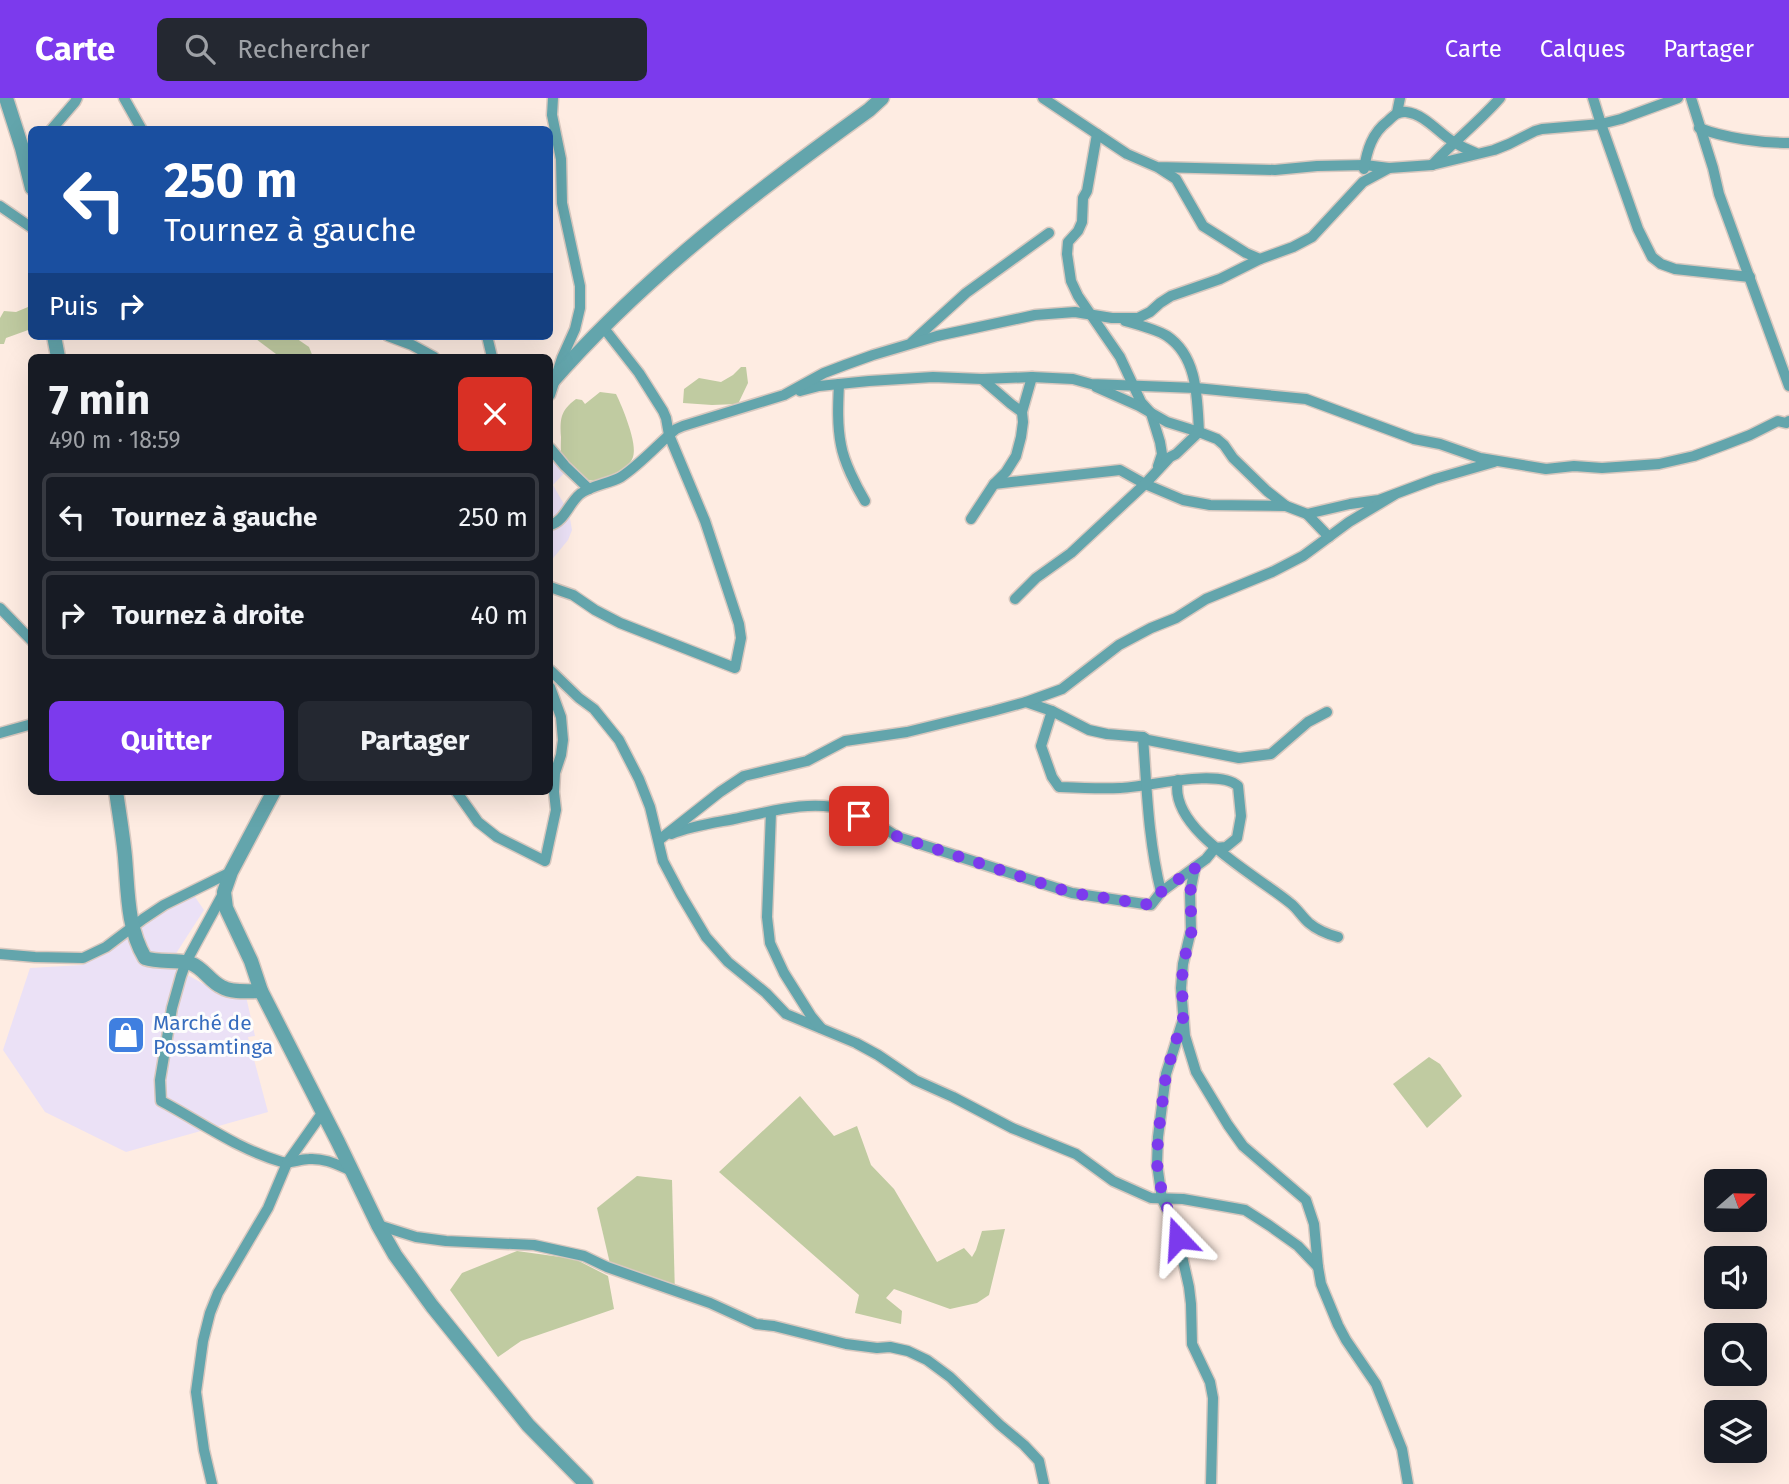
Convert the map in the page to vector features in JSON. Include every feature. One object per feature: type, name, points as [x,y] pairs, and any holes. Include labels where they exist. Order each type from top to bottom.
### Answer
[{"type":"street","points":[[6,98],[28,157]]},
{"type":"street","points":[[54,126],[77,98]]},
{"type":"street","points":[[124,98],[140,126]]},
{"type":"street","points":[[553,98],[552,115],[561,162],[562,203],[580,286],[577,325],[554,379]]},
{"type":"street","points":[[554,379],[633,296],[703,236],[882,98]]},
{"type":"street","points":[[1043,98],[1127,154],[1176,179],[1203,226],[1260,259]]},
{"type":"street","points":[[1397,113],[1400,98]]},
{"type":"street","points":[[1432,165],[1500,98]]},
{"type":"street","points":[[1594,98],[1638,229],[1652,257],[1675,269],[1749,277]]},
{"type":"street","points":[[1157,167],[1275,170],[1317,166],[1364,165],[1389,168],[1432,165],[1502,147],[1542,129],[1601,124],[1678,98]]},
{"type":"street","points":[[1691,98],[1719,194],[1789,386]]},
{"type":"street","points":[[1363,182],[1370,142],[1381,126],[1397,113],[1406,112],[1420,116],[1453,142],[1476,153]]},
{"type":"street","points":[[1699,128],[1748,140],[1789,143]]},
{"type":"street","points":[[1097,134],[1087,191],[1083,198],[1082,222],[1068,242],[1071,281],[1119,357],[1141,402],[1151,413],[1160,442],[1158,469]]},
{"type":"street","points":[[553,166],[561,162]]},
{"type":"street","points":[[784,395],[824,373],[937,336],[1035,315],[1075,312],[1125,319],[1144,316],[1171,296],[1220,279],[1312,237],[1363,182],[1389,168]]},
{"type":"street","points":[[0,206],[28,225]]},
{"type":"street","points":[[910,344],[975,286],[1049,233]]},
{"type":"street","points":[[1112,318],[1165,335],[1185,354],[1196,388],[1199,432]]},
{"type":"street","points":[[553,588],[573,595],[620,623],[735,668],[741,638],[739,624],[705,521],[669,435],[666,418],[639,373],[603,327]]},
{"type":"street","points":[[399,340],[428,354]]},
{"type":"street","points":[[553,359],[562,358]]},
{"type":"street","points":[[553,524],[583,491],[624,475],[676,429],[683,426],[819,386],[933,377],[1031,377],[1073,379],[1091,384],[1167,422],[1217,439],[1233,458],[1286,506]]},
{"type":"street","points":[[971,519],[1016,456],[1023,430],[1022,412],[1031,377]]},
{"type":"street","points":[[982,379],[1022,412]]},
{"type":"street","points":[[839,384],[840,443],[865,500]]},
{"type":"street","points":[[1091,384],[1196,388],[1306,399],[1414,439],[1440,444],[1480,458],[1546,468],[1653,465],[1694,456],[1750,435],[1778,421],[1789,421]]},
{"type":"street","points":[[1015,599],[1036,578],[1071,553],[1199,432]]},
{"type":"street","points":[[553,451],[589,489]]},
{"type":"street","points":[[1307,514],[1394,495],[1497,461]]},
{"type":"street","points":[[995,484],[1120,470],[1182,500],[1210,505],[1286,506],[1307,514],[1329,537]]},
{"type":"street","points":[[659,839],[744,776],[807,761],[845,741],[906,732],[1026,702],[1062,689],[1119,645],[1141,632],[1176,618],[1206,599],[1303,556],[1349,522],[1394,495]]},
{"type":"street","points":[[0,608],[28,637]]},
{"type":"street","points":[[553,673],[594,709],[619,740],[650,807],[663,861],[706,936],[728,962],[766,993],[786,1014],[867,1049],[915,1080],[1012,1128],[1076,1154],[1113,1181],[1151,1198],[1184,1199],[1245,1210],[1297,1246],[1318,1267]]},
{"type":"street","points":[[459,795],[478,822],[497,837],[545,860],[556,810],[555,773],[563,740],[561,717],[553,695]]},
{"type":"street","points":[[1026,702],[1052,711],[1089,730],[1143,737],[1239,758],[1271,754],[1308,722],[1327,712]]},
{"type":"street","points":[[659,839],[681,830],[817,806],[844,810],[874,822],[898,837],[1072,893],[1151,905],[1161,892],[1206,859],[1215,848],[1226,847],[1237,838],[1241,816],[1238,786],[1230,780],[1188,778],[1119,788],[1059,787],[1052,777],[1041,746],[1052,711]]},
{"type":"street","points":[[0,733],[28,725]]},
{"type":"street","points":[[1143,737],[1147,807],[1153,858],[1161,892]]},
{"type":"street","points":[[1178,780],[1176,788],[1180,808],[1215,848],[1292,904],[1321,932],[1338,937]]},
{"type":"street","points":[[117,795],[133,926],[137,945],[145,958],[186,962],[203,970],[220,986],[261,992]]},
{"type":"street","points":[[272,795],[186,962],[173,1008],[160,1080],[160,1101],[249,1150],[287,1163],[302,1159],[324,1159],[350,1170]]},
{"type":"street","points":[[771,812],[767,917],[770,943],[784,973],[811,1016],[824,1031]]},
{"type":"street","points":[[1195,867],[1190,893],[1192,930],[1183,964],[1182,981],[1185,1036],[1195,1072],[1244,1146],[1306,1200],[1314,1224],[1321,1284],[1346,1340],[1376,1384],[1404,1458],[1408,1484]]},
{"type":"street","points":[[0,954],[83,958],[106,947],[164,905],[231,872]]},
{"type":"street","points":[[224,891],[226,908],[251,961],[261,992],[377,1225],[395,1255],[440,1316],[528,1424],[586,1484]]},
{"type":"street","points":[[1183,1018],[1166,1074],[1157,1164],[1163,1199],[1175,1225],[1189,1287],[1192,1344],[1210,1382],[1213,1398],[1210,1464],[1212,1484]]},
{"type":"street","points":[[212,1484],[196,1392],[210,1313],[218,1293],[268,1208],[287,1163],[323,1112]]},
{"type":"street","points":[[377,1225],[416,1237],[534,1245],[584,1256],[607,1267],[710,1303],[756,1324],[846,1344],[908,1351],[927,1360],[950,1377],[1024,1445],[1039,1461],[1044,1484]]},
{"type":"shaded area","points":[[553,457],[566,471],[553,485]]},
{"type":"shaded area","points":[[553,485],[569,513],[572,530],[568,540],[553,558]]},
{"type":"shaded area","points":[[193,894],[204,910],[168,966],[209,987],[222,991],[245,992],[255,1036],[248,1037],[268,1112],[126,1152],[45,1112],[3,1050],[30,968],[82,965]]},
{"type":"green space","points":[[28,307],[28,330],[6,338],[4,344],[0,344],[0,318],[4,311],[16,312]]},
{"type":"green space","points":[[257,340],[299,340],[309,347],[312,354],[276,354]]},
{"type":"green space","points":[[741,367],[746,367],[748,383],[738,404],[683,403],[684,389],[699,378],[721,382]]},
{"type":"green space","points":[[600,392],[616,394],[629,425],[634,451],[630,463],[619,473],[596,481],[583,478],[563,459],[561,420],[567,407],[576,399],[585,404]]},
{"type":"green space","points":[[1429,1057],[1440,1064],[1462,1096],[1427,1128],[1393,1084]]},
{"type":"green space","points":[[800,1096],[834,1136],[857,1126],[871,1165],[894,1189],[937,1262],[964,1248],[972,1257],[982,1231],[1005,1229],[989,1295],[977,1303],[950,1309],[894,1289],[886,1298],[902,1311],[901,1324],[855,1313],[859,1295],[719,1172]]},
{"type":"green space","points":[[637,1176],[672,1180],[675,1295],[611,1268],[597,1208]]},
{"type":"green space","points":[[517,1251],[575,1259],[608,1276],[614,1309],[521,1341],[498,1357],[450,1290],[462,1273]]},
{"type":"place","name":"Marché de Possamtinga","points":[[126,1035]]},
{"type":"route","points":[[859,816],[898,837],[1072,893],[1151,905],[1161,892],[1195,867],[1190,893],[1192,930],[1183,964],[1181,988],[1183,1018],[1166,1074],[1158,1137],[1160,1188],[1178,1238]]}]
